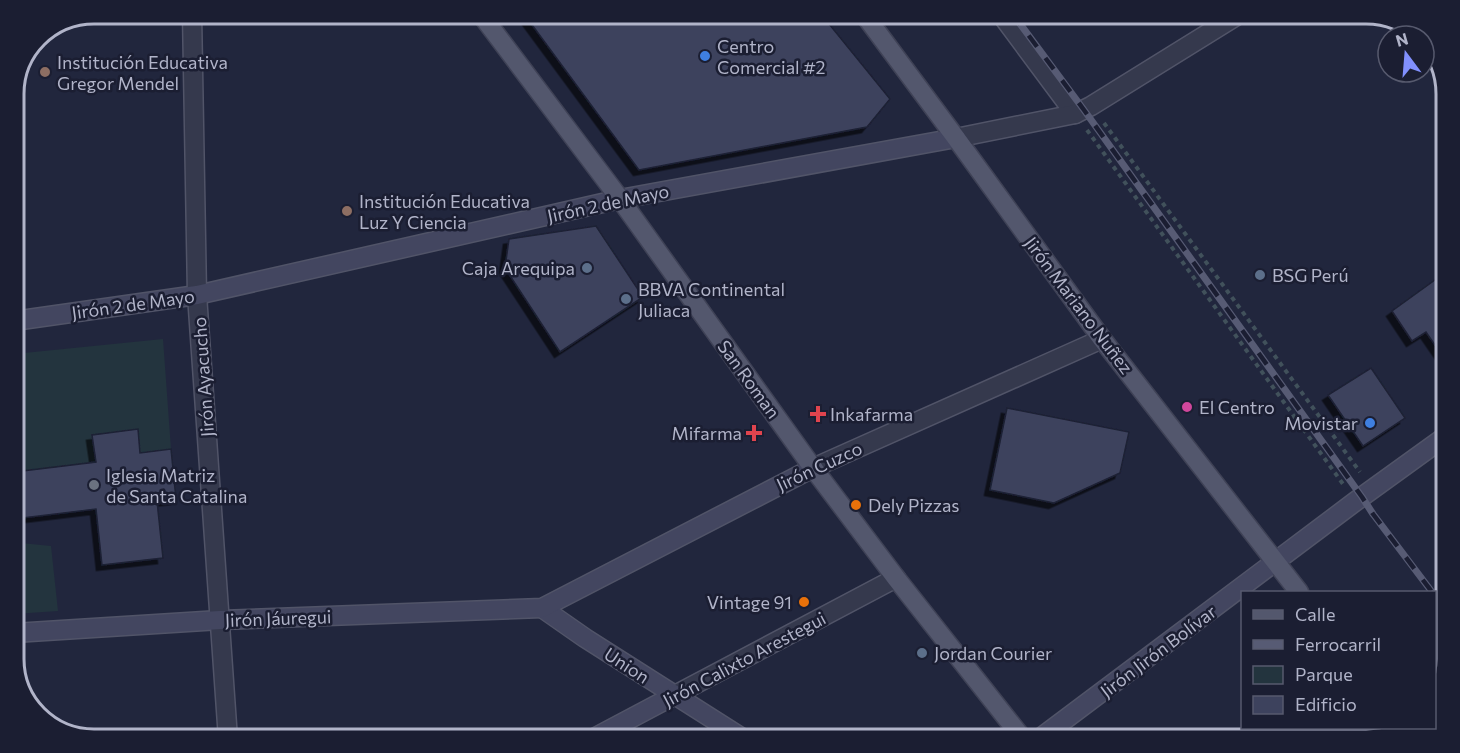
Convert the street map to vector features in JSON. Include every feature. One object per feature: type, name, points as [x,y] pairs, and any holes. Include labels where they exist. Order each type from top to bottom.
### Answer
[{"type":"main road","name":"San Roman","points":[[489,24],[620,199],[813,468],[1014,729]]},
{"type":"main road","name":"Jirón Mariano Nuñez","points":[[870,24],[1102,339],[1298,591]]},
{"type":"street","name":"Jirón Ayacucho","points":[[192,24],[197,295],[227,729]]},
{"type":"street","points":[[1009,24],[1083,110]]},
{"type":"street","points":[[956,138],[1083,110],[1225,24]]},
{"type":"street","name":"Jirón 2 de Mayo","points":[[24,320],[197,295],[620,199],[956,138]]},
{"type":"street","name":"Jirón Cuzco","points":[[542,608],[813,468],[1102,339]]},
{"type":"street","name":"Jirón Jirón Bolívar","points":[[1054,729],[1436,443]]},
{"type":"street","name":"Jirón Calixto Arestegui","points":[[612,729],[897,578]]},
{"type":"street","name":"Jirón Jáuregui","points":[[24,632],[220,620],[542,608]]},
{"type":"street","name":"Union","points":[[542,608],[727,729]]},
{"type":"path","points":[[1083,110],[1364,496]]},
{"type":"path","points":[[1083,110],[1364,496]]},
{"type":"green space","points":[[163,339],[171,449],[140,453],[137,430],[93,435],[96,462],[24,471],[24,353]]},
{"type":"green space","points":[[24,543],[51,546],[58,611],[24,613]]},
{"type":"building","name":"Centro Comercial #2","points":[[531,24],[829,24],[890,99],[867,127],[639,170]]},
{"type":"building","points":[[596,226],[643,297],[560,352],[505,268],[509,239]]},
{"type":"building","points":[[1436,279],[1436,346],[1426,332],[1412,341],[1392,311]]},
{"type":"building","points":[[1371,368],[1405,418],[1363,446],[1328,395]]},
{"type":"building","points":[[1007,408],[1129,432],[1120,473],[1054,503],[990,490]]},
{"type":"building","name":"Iglesia Matriz de Santa Catalina","points":[[138,429],[140,453],[171,449],[176,499],[157,501],[163,558],[102,565],[96,509],[24,518],[24,471],[96,462],[92,435]]},
{"type":"railway","points":[[1020,24],[1373,514],[1431,591]]},
{"type":"place","name":"Centro Comercial #2","points":[[705,56]]},
{"type":"place","name":"Institución Educativa Gregor Mendel","points":[[45,72]]},
{"type":"place","name":"Institución Educativa Luz Y Ciencia","points":[[347,211]]},
{"type":"place","name":"Caja Arequipa","points":[[587,268]]},
{"type":"place","name":"BSG Perú","points":[[1260,275]]},
{"type":"place","name":"BBVA Continental Juliaca","points":[[626,299]]},
{"type":"place","name":"El Centro","points":[[1187,407]]},
{"type":"place","name":"Inkafarma","points":[[818,414]]},
{"type":"place","name":"Movistar","points":[[1370,423]]},
{"type":"place","name":"Mifarma","points":[[754,433]]},
{"type":"place","name":"Iglesia Matriz de Santa Catalina","points":[[94,485]]},
{"type":"place","name":"Dely Pizzas","points":[[856,505]]},
{"type":"place","name":"Vintage 91","points":[[804,602]]},
{"type":"place","name":"Jordan Courier","points":[[922,653]]}]
